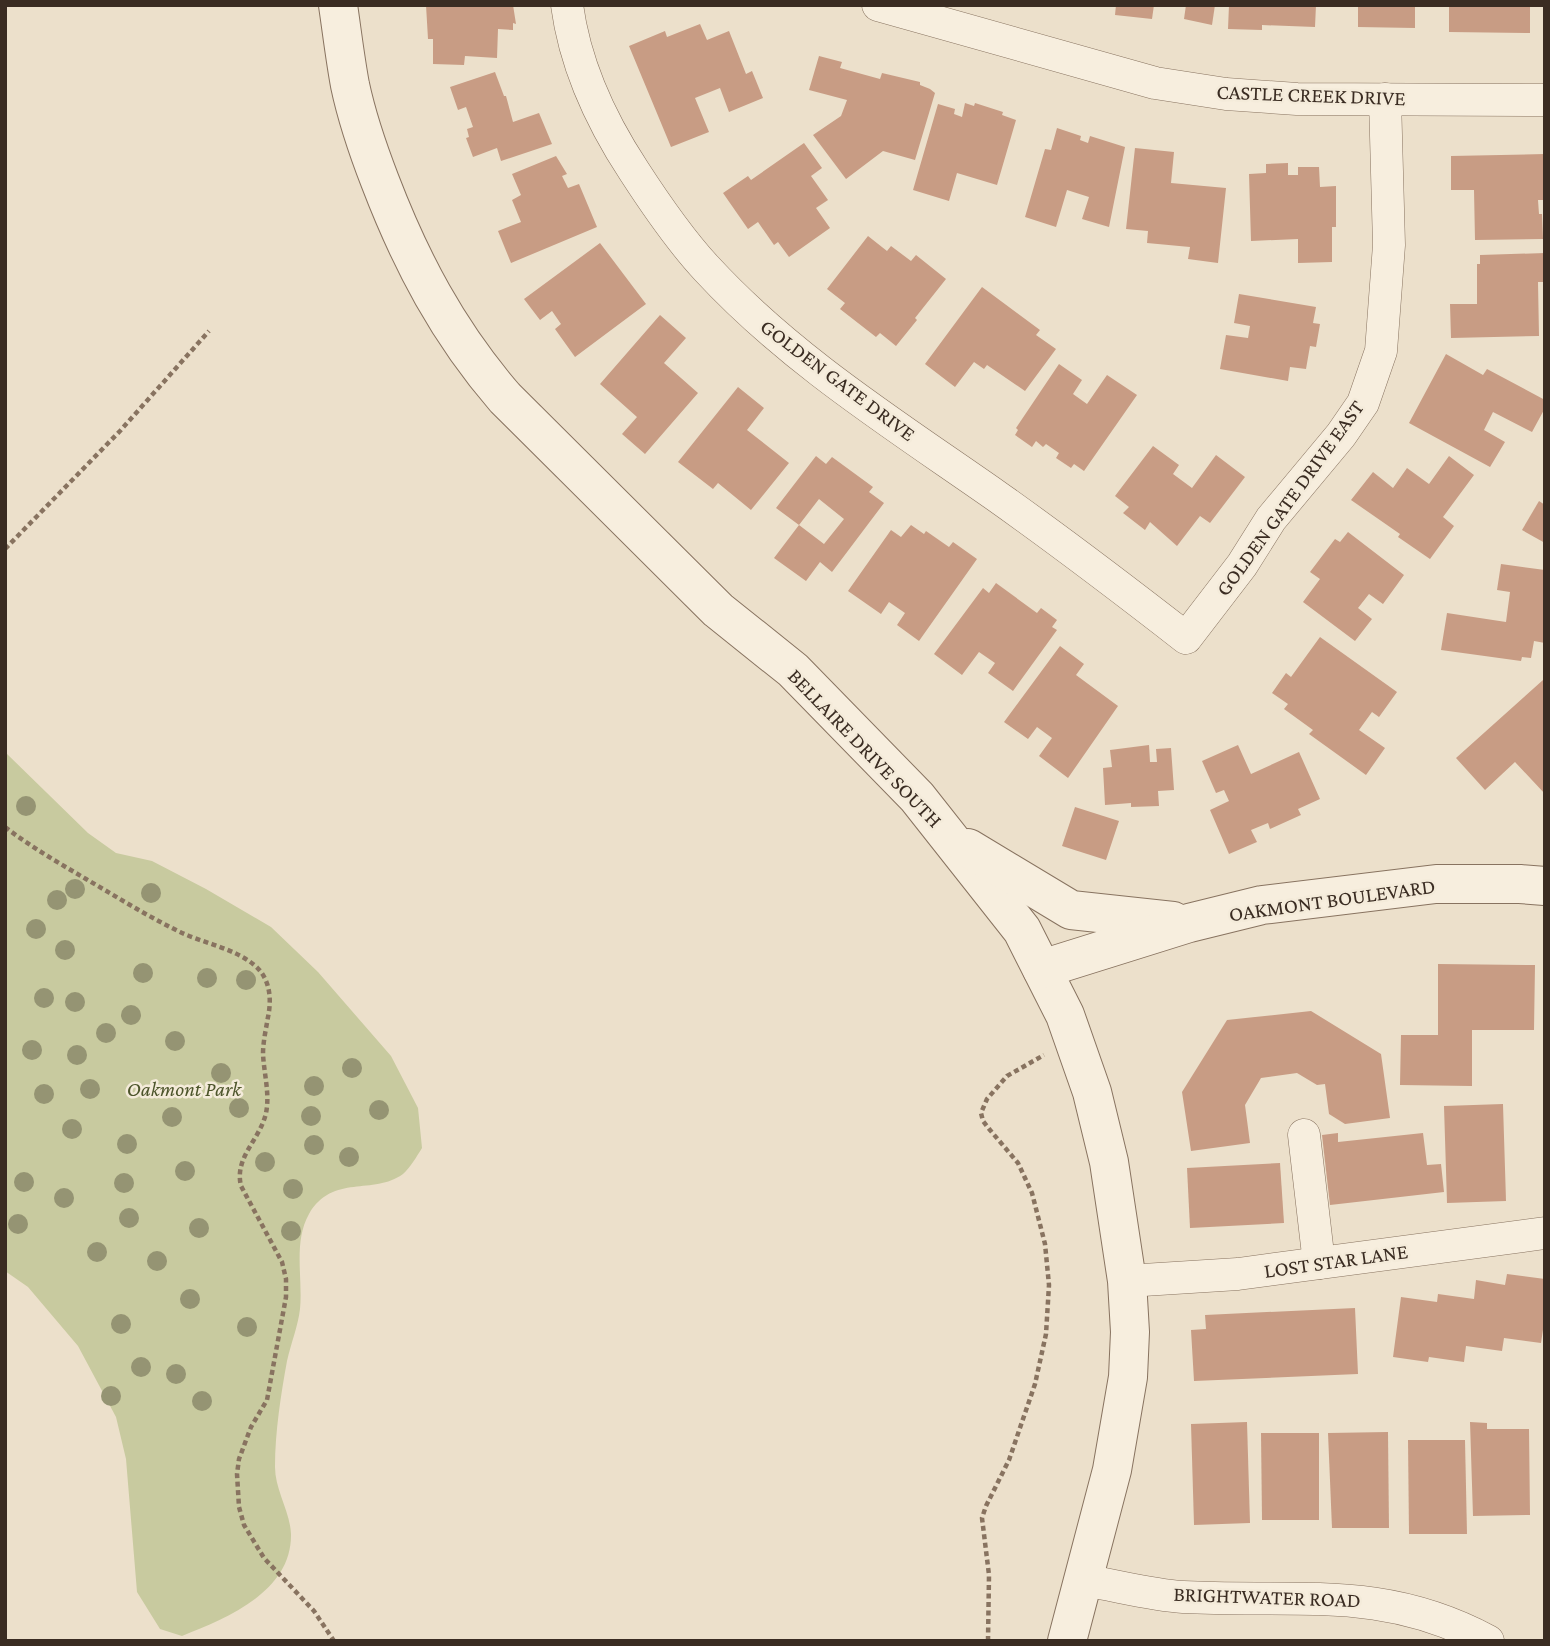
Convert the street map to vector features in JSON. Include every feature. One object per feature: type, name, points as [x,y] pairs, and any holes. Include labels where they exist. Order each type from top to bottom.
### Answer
[{"type":"street","name":"BELLAIRE DRIVE SOUTH","points":[[338,5],[350,86],[366,144],[388,203],[427,289],[478,366],[505,398],[718,610],[793,670],[917,797],[1022,930],[1065,1015],[1092,1093],[1109,1162],[1127,1281],[1130,1332],[1128,1377],[1112,1470],[1068,1641]]},
{"type":"street","name":"GOLDEN GATE DRIVE","points":[[567,5],[578,56],[597,107],[612,136],[658,208],[706,268],[759,321],[823,374],[1067,545],[1186,638]]},
{"type":"street","name":"CASTLE CREEK DRIVE","points":[[878,5],[1154,83],[1226,94],[1273,97],[1545,100]]},
{"type":"street","name":"GOLDEN GATE DRIVE EAST","points":[[1186,638],[1242,565],[1271,519],[1341,435],[1363,403],[1381,351],[1389,245],[1385,99]]},
{"type":"street","points":[[948,836],[1072,910],[1189,923]]},
{"type":"street","name":"OAKMONT BOULEVARD","points":[[1042,969],[1189,923],[1262,905],[1436,884],[1545,886]]},
{"type":"street","points":[[1304,1135],[1319,1263]]},
{"type":"street","name":"LOST STAR LANE","points":[[1127,1281],[1238,1274],[1545,1233]]},
{"type":"street","name":"BRIGHTWATER ROAD","points":[[1082,1580],[1181,1597],[1333,1598],[1370,1601],[1440,1618],[1488,1641]]},
{"type":"path","points":[[5,549],[137,413],[209,331]]},
{"type":"path","points":[[5,827],[146,915],[200,941],[242,957],[253,964],[267,982],[270,1007],[263,1052],[266,1113],[256,1138],[242,1158],[239,1177],[241,1186],[282,1262],[286,1297],[267,1400],[243,1444],[237,1489],[244,1525],[254,1542],[274,1569],[314,1611],[334,1641]]},
{"type":"path","points":[[988,1641],[989,1575],[982,1518],[1009,1460],[1042,1360],[1048,1285],[1045,1244],[1032,1193],[1018,1163],[983,1121],[981,1114],[987,1099],[1007,1076],[1031,1060],[1074,1042]]},
{"type":"green space","name":"Oakmont Park","points":[[5,752],[88,833],[116,853],[152,861],[271,927],[318,972],[391,1056],[418,1108],[422,1148],[406,1171],[379,1184],[341,1189],[330,1194],[319,1201],[304,1225],[300,1248],[300,1309],[287,1361],[276,1440],[276,1476],[291,1534],[288,1554],[281,1572],[269,1587],[237,1611],[182,1636],[160,1629],[137,1592],[126,1459],[116,1417],[78,1346],[28,1287],[5,1271]]},
{"type":"building","points":[[426,5],[513,5],[516,24],[513,23],[513,30],[498,29],[497,58],[465,56],[464,65],[433,64],[433,39],[428,39]]},
{"type":"building","points":[[1116,5],[1154,5],[1152,19],[1115,15]]},
{"type":"building","points":[[1186,5],[1215,5],[1212,25],[1184,19]]},
{"type":"building","points":[[1229,5],[1316,5],[1315,27],[1262,25],[1262,30],[1228,29]]},
{"type":"building","points":[[1358,5],[1415,5],[1415,28],[1358,27]]},
{"type":"building","points":[[1449,5],[1530,5],[1530,33],[1449,32]]},
{"type":"building","points":[[700,24],[707,40],[729,31],[746,74],[752,71],[763,98],[729,112],[720,88],[695,98],[709,132],[671,147],[629,46],[665,31],[667,37]]},
{"type":"building","points":[[819,56],[842,62],[840,68],[880,79],[882,73],[920,82],[920,85],[935,93],[915,160],[883,151],[846,179],[813,135],[841,116],[847,100],[809,90]]},
{"type":"building","points":[[495,72],[506,96],[513,122],[539,113],[552,144],[501,161],[497,148],[473,157],[466,138],[469,137],[467,129],[473,127],[466,107],[458,110],[450,87]]},
{"type":"building","points":[[965,103],[974,106],[975,103],[1003,112],[1002,115],[1016,120],[997,185],[957,173],[949,201],[913,190],[938,104],[955,109],[954,114],[962,117]]},
{"type":"building","points":[[1057,128],[1081,136],[1080,140],[1088,143],[1090,136],[1125,147],[1109,227],[1082,219],[1089,197],[1067,190],[1056,227],[1025,217],[1045,149],[1051,150]]},
{"type":"building","points":[[804,143],[822,168],[811,176],[828,200],[816,208],[830,228],[789,257],[778,242],[774,245],[758,222],[748,229],[723,193],[748,176],[751,180]]},
{"type":"building","points":[[1135,148],[1174,152],[1171,183],[1226,188],[1218,263],[1188,259],[1190,247],[1147,243],[1148,231],[1126,229]]},
{"type":"building","points":[[1545,154],[1545,200],[1538,200],[1539,214],[1542,214],[1543,239],[1475,240],[1474,190],[1451,190],[1451,156]]},
{"type":"building","points":[[556,156],[567,174],[562,176],[568,188],[579,184],[597,227],[511,263],[498,231],[521,222],[512,200],[521,195],[512,174]]},
{"type":"building","points":[[1288,163],[1288,175],[1298,175],[1298,167],[1319,167],[1320,187],[1336,186],[1336,227],[1332,227],[1332,262],[1298,263],[1298,239],[1251,241],[1249,174],[1266,173],[1266,164]]},
{"type":"building","points":[[868,236],[887,251],[891,246],[911,261],[916,255],[946,279],[896,346],[880,333],[876,337],[840,309],[845,303],[827,289]]},
{"type":"building","points":[[600,243],[646,304],[575,357],[555,329],[561,324],[552,311],[540,320],[524,299]]},
{"type":"building","points":[[1545,253],[1545,282],[1538,282],[1539,336],[1451,338],[1450,304],[1477,304],[1477,264],[1480,264],[1480,255]]},
{"type":"building","points":[[982,287],[1040,330],[1036,335],[1056,349],[1025,391],[987,365],[984,369],[974,362],[955,387],[925,364]]},
{"type":"building","points":[[1239,294],[1316,307],[1313,323],[1320,324],[1316,347],[1310,346],[1306,369],[1290,367],[1288,381],[1220,369],[1226,335],[1248,338],[1250,326],[1234,323]]},
{"type":"building","points":[[660,315],[686,338],[664,363],[698,393],[645,454],[622,434],[637,417],[600,384]]},
{"type":"building","points":[[1446,354],[1483,375],[1487,369],[1545,400],[1545,408],[1532,432],[1493,412],[1484,430],[1505,442],[1490,467],[1409,423]]},
{"type":"building","points":[[1059,364],[1082,380],[1073,394],[1087,404],[1107,375],[1137,395],[1084,471],[1074,464],[1071,468],[1056,458],[1059,453],[1046,444],[1043,447],[1036,441],[1032,447],[1015,435],[1018,430],[1016,428]]},
{"type":"building","points":[[738,387],[764,408],[747,430],[789,463],[751,510],[718,483],[713,489],[678,462]]},
{"type":"building","points":[[1153,446],[1179,465],[1173,474],[1192,488],[1216,455],[1245,477],[1210,523],[1200,516],[1177,546],[1150,522],[1145,530],[1123,513],[1129,507],[1115,496]]},
{"type":"building","points":[[816,456],[826,464],[832,457],[873,487],[869,492],[884,503],[832,572],[820,562],[806,581],[774,558],[799,525],[776,508]],"holes":[[[819,499],[844,519],[824,544],[799,525]]]},
{"type":"building","points":[[1449,456],[1474,475],[1443,517],[1454,526],[1430,559],[1351,500],[1373,472],[1393,488],[1407,468],[1429,484]]},
{"type":"building","points":[[1539,501],[1545,505],[1545,543],[1522,530]]},
{"type":"building","points":[[911,525],[924,534],[926,531],[949,547],[953,542],[977,559],[919,641],[897,625],[905,613],[889,602],[881,614],[848,591],[891,530],[901,537]]},
{"type":"building","points":[[1348,532],[1404,575],[1383,604],[1369,594],[1358,608],[1372,619],[1355,641],[1303,602],[1320,579],[1310,572],[1335,539],[1340,542]]},
{"type":"building","points":[[1501,564],[1545,570],[1545,643],[1534,641],[1531,658],[1522,657],[1521,661],[1441,650],[1447,613],[1506,622],[1510,592],[1497,590]]},
{"type":"building","points":[[996,583],[1037,613],[1041,608],[1057,620],[1052,627],[1057,630],[1013,691],[988,673],[995,663],[979,652],[962,675],[934,654],[983,588],[989,593]]},
{"type":"building","points":[[1320,637],[1397,692],[1379,717],[1372,712],[1359,730],[1385,748],[1366,775],[1309,734],[1313,730],[1284,709],[1288,704],[1272,693],[1286,673],[1291,677]]},
{"type":"building","points":[[1060,646],[1084,664],[1076,675],[1118,706],[1068,778],[1039,756],[1052,738],[1037,727],[1028,739],[1004,722]]},
{"type":"building","points":[[1543,680],[1545,794],[1515,762],[1485,790],[1456,758]]},
{"type":"building","points":[[1149,745],[1150,762],[1157,762],[1156,749],[1171,748],[1174,790],[1158,791],[1159,806],[1131,807],[1131,803],[1105,805],[1103,768],[1112,767],[1110,750]]},
{"type":"building","points":[[1238,745],[1251,774],[1299,752],[1320,799],[1298,809],[1301,815],[1270,829],[1268,823],[1251,830],[1257,842],[1229,854],[1210,810],[1229,801],[1224,790],[1216,793],[1202,761]]},
{"type":"building","points":[[1075,807],[1119,821],[1106,860],[1062,846]]},
{"type":"building","points":[[1438,964],[1535,965],[1534,1030],[1472,1030],[1472,1086],[1400,1085],[1401,1035],[1438,1035]]},
{"type":"building","points":[[1311,1011],[1381,1054],[1390,1118],[1345,1124],[1329,1114],[1325,1084],[1317,1085],[1297,1073],[1261,1078],[1245,1105],[1250,1143],[1191,1151],[1182,1092],[1227,1020]]},
{"type":"building","points":[[1503,1104],[1506,1201],[1447,1203],[1444,1106]]},
{"type":"building","points":[[1338,1133],[1338,1142],[1423,1133],[1427,1165],[1441,1164],[1444,1192],[1330,1205],[1322,1135]]},
{"type":"building","points":[[1280,1163],[1284,1223],[1190,1228],[1187,1168]]},
{"type":"building","points":[[1507,1274],[1545,1279],[1545,1316],[1541,1343],[1504,1338],[1502,1351],[1466,1346],[1464,1362],[1429,1357],[1428,1362],[1393,1357],[1401,1297],[1437,1302],[1438,1294],[1474,1299],[1476,1280],[1505,1285]]},
{"type":"building","points":[[1355,1308],[1358,1374],[1194,1381],[1191,1330],[1206,1329],[1205,1315]]},
{"type":"building","points":[[1247,1422],[1250,1523],[1194,1525],[1191,1424]]},
{"type":"building","points":[[1470,1422],[1487,1423],[1487,1429],[1529,1429],[1530,1515],[1473,1516]]},
{"type":"building","points":[[1388,1432],[1389,1528],[1332,1528],[1328,1433]]},
{"type":"building","points":[[1261,1433],[1319,1433],[1319,1520],[1262,1520]]},
{"type":"building","points":[[1408,1440],[1465,1440],[1467,1534],[1409,1534]]}]
